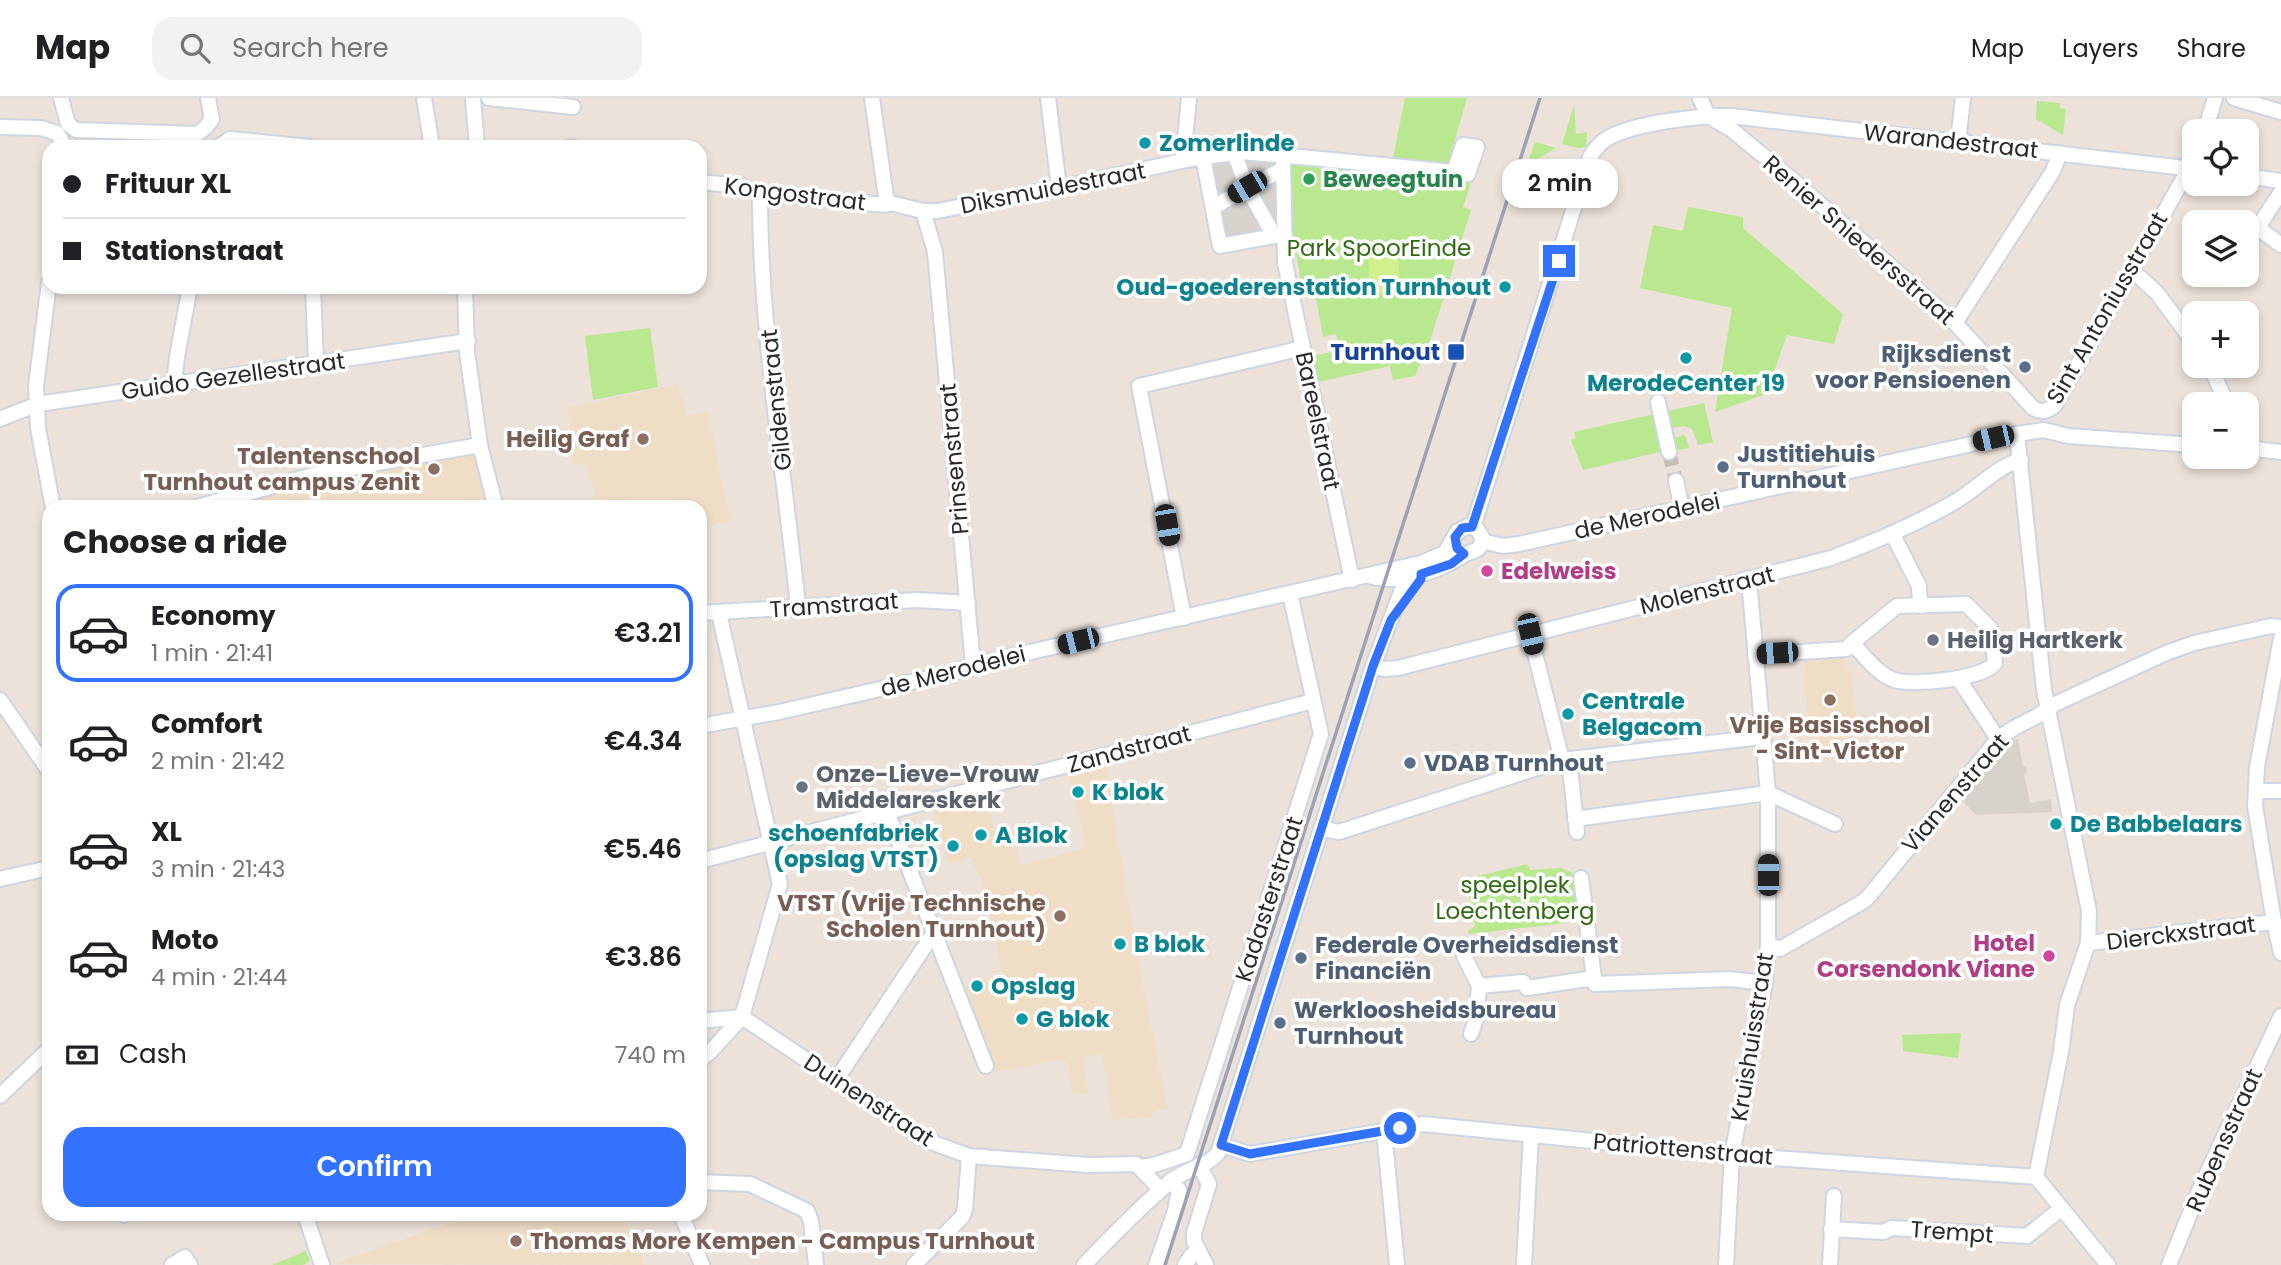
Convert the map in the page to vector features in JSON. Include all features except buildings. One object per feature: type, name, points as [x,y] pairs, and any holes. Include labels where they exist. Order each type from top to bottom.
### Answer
[{"type":"street","points":[[61,98],[64,140]]},
{"type":"street","points":[[0,127],[197,134],[212,119],[208,98]]},
{"type":"street","points":[[424,98],[431,140]]},
{"type":"street","points":[[474,98],[477,140]]},
{"type":"street","points":[[489,98],[573,107]]},
{"type":"street","points":[[872,98],[886,197],[890,202]]},
{"type":"street","points":[[1048,98],[1059,188]]},
{"type":"street","points":[[1182,160],[1189,98]]},
{"type":"street","points":[[1700,98],[1708,116]]},
{"type":"street","points":[[1958,142],[1963,98]]},
{"type":"street","points":[[2209,119],[2215,98]]},
{"type":"street","points":[[2234,98],[2281,112]]},
{"type":"street","name":"Warandestraat","points":[[1472,527],[1594,150],[1605,139],[1629,130],[1708,116],[1744,117],[2182,164]]},
{"type":"street","name":"Renier Sniedersstraat","points":[[1708,116],[1732,130],[1783,172],[1955,323],[2033,408],[2046,411]]},
{"type":"street","points":[[1203,157],[1220,246],[1279,235],[1247,187],[1234,153]]},
{"type":"street","name":"Diksmuidestraat","points":[[923,211],[937,211],[1059,188],[1182,160],[1234,153],[1283,162],[1311,158],[1454,172]]},
{"type":"street","points":[[1955,323],[2053,171],[2060,153]]},
{"type":"street","points":[[1213,207],[1283,162]]},
{"type":"street","name":"Bareelstraat","points":[[1283,162],[1279,235],[1352,580]]},
{"type":"street","points":[[2259,178],[2281,181]]},
{"type":"street","name":"Kongostraat","points":[[707,183],[741,186],[760,193],[875,205],[890,202],[923,211]]},
{"type":"street","name":"Sint Antoniusstraat","points":[[2046,411],[2055,405],[2131,268],[2182,183]]},
{"type":"street","points":[[2259,226],[2281,192]]},
{"type":"street","name":"Gildenstraat","points":[[760,193],[760,234],[771,359],[798,606]]},
{"type":"street","name":"Prinsenstraat","points":[[923,211],[935,252],[973,665]]},
{"type":"street","points":[[2259,229],[2281,245]]},
{"type":"street","points":[[2131,268],[2157,293],[2182,327]]},
{"type":"street","points":[[48,294],[36,386],[38,428],[52,500]]},
{"type":"street","points":[[174,384],[189,294]]},
{"type":"street","points":[[313,294],[316,364]]},
{"type":"street","points":[[465,294],[467,352],[480,445],[494,500]]},
{"type":"street","name":"Guido Gezellestraat","points":[[0,419],[38,404],[468,341]]},
{"type":"street","points":[[1184,618],[1139,386],[1303,348]]},
{"type":"street","points":[[1658,402],[1669,452]]},
{"type":"street","name":"de Merodelei","points":[[707,725],[779,712],[955,672],[973,665],[1369,576],[1413,572],[1451,564],[1464,554],[1476,552],[1482,541],[1509,546],[2017,433],[2044,430],[2068,436],[2182,444]]},
{"type":"street","points":[[2017,433],[2047,710],[2089,911],[2088,943],[2067,1005],[2061,1052],[2036,1177],[2108,1265]]},
{"type":"street","points":[[222,500],[321,473],[480,445]]},
{"type":"street","points":[[2259,450],[2281,452]]},
{"type":"street","name":"Molenstraat","points":[[1373,666],[1384,669],[1398,668],[1831,558],[1940,510],[1974,490],[2009,463],[2021,460]]},
{"type":"street","points":[[1676,481],[1682,509]]},
{"type":"street","points":[[1472,527],[1480,532],[1482,541]]},
{"type":"street","name":"de Merodelei","points":[[1413,572],[1445,554],[1462,528],[1472,527]]},
{"type":"street","points":[[1892,533],[1919,586],[1920,606]]},
{"type":"street","points":[[1455,537],[1457,548],[1464,554]]},
{"type":"street","points":[[1088,1264],[1165,1186],[1213,1159],[1221,1145],[1373,666],[1413,572]]},
{"type":"street","name":"Kruishuisstraat","points":[[1726,1265],[1732,1155],[1765,983],[1768,944],[1768,793],[1749,580]]},
{"type":"street","name":"Kadasterstraat","points":[[1140,1167],[1187,1154],[1321,734],[1290,594]]},
{"type":"street","name":"Tramstraat","points":[[707,613],[916,600],[968,603]]},
{"type":"street","points":[[1755,655],[1846,649],[1852,643],[1897,606],[1966,604],[1991,629],[1995,663],[1991,668],[1958,678],[1907,682],[1893,680],[1882,673],[1852,643]]},
{"type":"street","points":[[707,1054],[743,1017],[780,884],[719,613]]},
{"type":"street","name":"Vianenstraat","points":[[1768,944],[1780,949],[1864,901],[1998,739],[2009,730],[2076,694],[2149,660],[2194,643],[2271,626],[2281,627]]},
{"type":"street","points":[[1530,634],[1565,760],[1576,826],[1768,793],[1835,824]]},
{"type":"street","points":[[2281,638],[2258,767],[2255,806],[2281,953]]},
{"type":"street","points":[[1958,678],[1998,739]]},
{"type":"street","points":[[0,700],[42,761]]},
{"type":"street","name":"Zandstraat","points":[[707,859],[1313,701]]},
{"type":"street","points":[[1323,829],[1339,832],[1565,760],[1762,737]]},
{"type":"street","points":[[2256,791],[2281,791]]},
{"type":"street","points":[[887,812],[986,1066]]},
{"type":"street","points":[[0,879],[42,870]]},
{"type":"street","points":[[1581,878],[1595,984],[1730,979],[1765,983]]},
{"type":"street","name":"Dierckxstraat","points":[[2088,943],[2274,922]]},
{"type":"street","points":[[836,1080],[933,934]]},
{"type":"street","points":[[1464,956],[1479,986],[1476,1018],[1471,1034]]},
{"type":"street","points":[[1479,986],[1523,982],[1527,988],[1594,978]]},
{"type":"street","name":"Rubensstraat","points":[[2169,1265],[2202,1185],[2281,1016]]},
{"type":"street","points":[[707,1020],[743,1017]]},
{"type":"street","name":"Duinenstraat","points":[[743,1017],[928,1141],[969,1156],[1088,1165],[1136,1164],[1140,1167]]},
{"type":"street","points":[[0,1096],[42,1056]]},
{"type":"street","name":"Patriottenstraat","points":[[1221,1145],[1250,1154],[1423,1124],[1732,1155],[2036,1177]]},
{"type":"street","points":[[1384,1131],[1398,1265]]},
{"type":"street","points":[[1524,1265],[1531,1135]]},
{"type":"street","points":[[914,1265],[962,1217],[969,1156]]},
{"type":"street","points":[[1199,1165],[1209,1184],[1194,1241],[1206,1265]]},
{"type":"street","points":[[1140,1167],[1165,1186],[1179,1190],[1175,1211],[1156,1265]]},
{"type":"street","points":[[707,1182],[750,1184],[807,1211],[811,1221],[816,1265]]},
{"type":"street","points":[[1830,1265],[1834,1196]]},
{"type":"street","name":"Trempt","points":[[1831,1229],[1883,1232],[1892,1228],[2027,1236],[2062,1208]]},
{"type":"street","points":[[307,1221],[316,1263]]},
{"type":"street","points":[[684,1221],[702,1265]]},
{"type":"street","points":[[1185,1265],[1198,1251]]},
{"type":"street","points":[[172,1265],[185,1257],[190,1265]]},
{"type":"shaded area","points":[[1194,137],[1295,149],[1295,162],[1289,169],[1293,238],[1216,252],[1199,168],[1190,169]]},
{"type":"shaded area","name":"Heilig Graf","points":[[678,384],[687,416],[707,412],[731,520],[711,525],[707,519],[707,500],[596,500],[587,463],[575,465],[567,408]]},
{"type":"shaded area","name":"Talentenschool Turnhout campus Zenit","points":[[475,454],[489,500],[251,500],[301,485]]},
{"type":"shaded area","name":"Vrije Basisschool - Sint-Victor","points":[[1846,660],[1847,671],[1852,671],[1857,728],[1853,736],[1852,753],[1841,749],[1810,746],[1804,661]]},
{"type":"shaded area","points":[[2018,739],[2023,767],[2026,767],[2027,773],[2024,774],[2030,803],[2051,799],[2052,812],[1976,815],[1959,797],[2009,741]]},
{"type":"shaded area","name":"VTST (Vrije Technische Scholen Turnhout)","points":[[1105,764],[1137,955],[1167,1108],[1151,1113],[1151,1117],[1113,1120],[1102,1054],[1083,1057],[1088,1093],[1073,1094],[1067,1059],[993,1072],[961,988],[1002,973],[981,876],[978,876],[972,857],[949,864],[934,808],[985,794],[997,838],[1000,838],[999,833],[1003,832],[1005,838],[1013,837],[1020,865],[1033,862],[1087,848],[1068,773]]},
{"type":"shaded area","name":"Thomas More Kempen - Campus Turnhout","points":[[455,1221],[626,1221],[645,1265],[334,1264]]},
{"type":"green space","points":[[1405,98],[1467,98],[1448,164],[1393,158]]},
{"type":"green space","points":[[2037,101],[2060,103],[2060,108],[2066,109],[2063,135],[2036,119]]},
{"type":"green space","points":[[1574,105],[1576,134],[1587,132],[1586,147],[1562,144]]},
{"type":"green space","points":[[1535,142],[1556,148],[1527,165]]},
{"type":"green space","name":"Park SpoorEinde","points":[[1295,162],[1471,182],[1463,207],[1471,210],[1431,338],[1415,376],[1393,380],[1390,366],[1318,382],[1313,356],[1346,349],[1344,342],[1338,343],[1336,334],[1323,337],[1314,287],[1302,287],[1290,199],[1289,169]]},
{"type":"green space","points":[[1688,207],[1743,217],[1743,228],[1843,314],[1834,344],[1787,335],[1766,394],[1715,412],[1732,308],[1640,288],[1653,225],[1683,231]]},
{"type":"green space","points":[[1368,244],[1398,244],[1400,294],[1369,294]]},
{"type":"green space","points":[[650,328],[658,387],[593,400],[585,336]]},
{"type":"green space","points":[[1704,403],[1713,442],[1698,445],[1692,429],[1684,426],[1673,428],[1676,438],[1683,435],[1686,437],[1689,448],[1668,450],[1583,470],[1571,440],[1576,438],[1574,432]]},
{"type":"green space","name":"speelplek Loechtenberg","points":[[1527,864],[1530,870],[1560,868],[1572,872],[1576,907],[1564,908],[1566,923],[1469,934],[1468,931],[1475,926],[1466,879]]},
{"type":"green space","points":[[1961,1033],[1958,1058],[1903,1051],[1902,1035]]},
{"type":"green space","points":[[306,1251],[310,1261],[303,1265],[272,1265]]},
{"type":"tunnel","points":[[1669,452],[1676,481]]},
{"type":"railway","points":[[1165,1265],[1540,98]]},
{"type":"place","name":"Zomerlinde","points":[[1145,143]]},
{"type":"place","name":"Beweegtuin","points":[[1309,179]]},
{"type":"place","name":"Oud-goederenstation Turnhout","points":[[1505,287]]},
{"type":"place","name":"Turnhout","points":[[1456,352]]},
{"type":"place","name":"MerodeCenter 19","points":[[1686,358]]},
{"type":"place","name":"Rijksdienst voor Pensioenen","points":[[2025,367]]},
{"type":"place","name":"Heilig Graf","points":[[643,439]]},
{"type":"place","name":"Justitiehuis Turnhout","points":[[1723,467]]},
{"type":"place","name":"Talentenschool Turnhout campus Zenit","points":[[434,469]]},
{"type":"place","name":"Edelweiss","points":[[1487,571]]},
{"type":"place","name":"Heilig Hartkerk","points":[[1933,640]]},
{"type":"place","name":"Vrije Basisschool - Sint-Victor","points":[[1830,700]]},
{"type":"place","name":"Centrale Belgacom","points":[[1568,714]]},
{"type":"place","name":"VDAB Turnhout","points":[[1410,763]]},
{"type":"place","name":"Onze-Lieve-Vrouw Middelareskerk","points":[[802,787]]},
{"type":"place","name":"K blok","points":[[1078,792]]},
{"type":"place","name":"De Babbelaars","points":[[2056,824]]},
{"type":"place","name":"A Blok","points":[[981,835]]},
{"type":"place","name":"schoenfabriek (opslag VTST)","points":[[953,846]]},
{"type":"place","name":"VTST (Vrije Technische Scholen Turnhout)","points":[[1060,916]]},
{"type":"place","name":"B blok","points":[[1120,944]]},
{"type":"place","name":"Hotel Corsendonk Viane","points":[[2049,956]]},
{"type":"place","name":"Federale Overheidsdienst Financiën","points":[[1301,958]]},
{"type":"place","name":"Opslag","points":[[977,986]]},
{"type":"place","name":"G blok","points":[[1022,1019]]},
{"type":"place","name":"Werkloosheidsbureau Turnhout","points":[[1280,1023]]},
{"type":"place","name":"Thomas More Kempen - Campus Turnhout","points":[[516,1241]]},
{"type":"route","points":[[1400,1128],[1250,1154],[1221,1145],[1373,666],[1391,620],[1421,579],[1421,574],[1451,564],[1464,554],[1457,548],[1455,537],[1462,528],[1472,527],[1559,261]]}]
